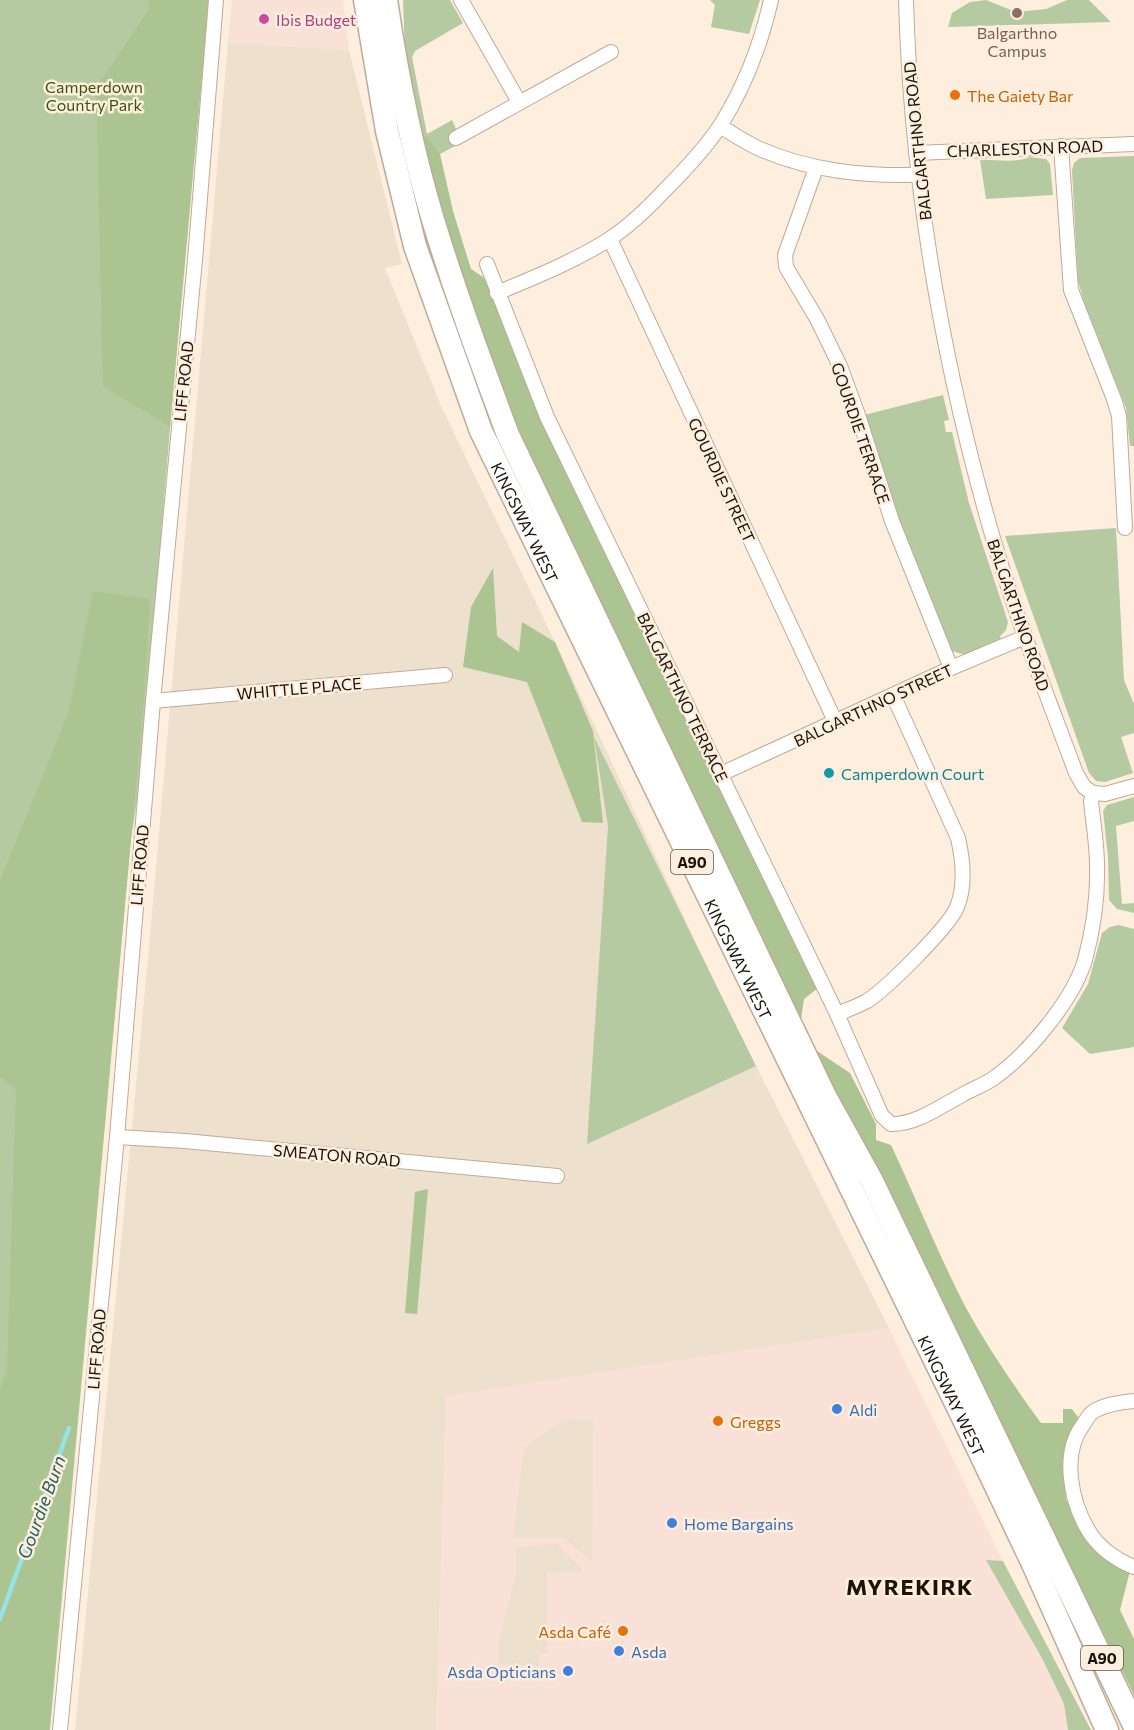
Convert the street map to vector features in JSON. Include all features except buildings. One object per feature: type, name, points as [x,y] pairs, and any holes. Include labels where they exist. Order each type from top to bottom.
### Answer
[{"type":"highway","name":"KINGSWAY WEST","points":[[365,0],[387,131],[415,246],[481,431],[970,1432],[1107,1730]]},
{"type":"highway","name":"KINGSWAY WEST","points":[[386,0],[396,66],[434,222],[508,435],[825,1096],[871,1179],[1134,1725]]},
{"type":"street","name":"LIFF ROAD","points":[[60,1730],[117,1137],[153,700],[196,249],[216,0]]},
{"type":"street","points":[[461,0],[519,102]]},
{"type":"street","points":[[497,293],[565,264],[610,239],[689,166],[720,126],[745,78],[764,28],[771,0]]},
{"type":"street","name":"BALGARTHNO ROAD","points":[[906,0],[918,175],[942,330],[954,391],[993,540],[1025,637],[1076,774],[1084,786],[1093,793]]},
{"type":"street","points":[[456,138],[610,52]]},
{"type":"street","points":[[720,126],[758,148],[789,161],[816,168],[880,176],[918,175]]},
{"type":"street","name":"CHARLESTON ROAD","points":[[916,153],[1134,144]]},
{"type":"street","points":[[1061,146],[1071,290],[1119,416],[1125,528]]},
{"type":"street","name":"GOURDIE TERRACE","points":[[816,168],[785,255],[786,267],[817,319],[840,366],[892,521],[951,668]]},
{"type":"street","name":"GOURDIE STREET","points":[[610,239],[835,721]]},
{"type":"street","name":"BALGARTHNO TERRACE","points":[[487,264],[547,417],[837,1014],[882,1116],[891,1124],[902,1124],[933,1111],[993,1078],[1024,1051],[1063,1004],[1084,962],[1095,912],[1097,865],[1091,801],[1093,793]]},
{"type":"street","name":"BALGARTHNO STREET","points":[[721,774],[951,668],[1025,637]]},
{"type":"street","name":"WHITTLE PLACE","points":[[153,700],[445,675]]},
{"type":"street","points":[[837,1014],[867,1000],[885,987],[943,927],[956,908],[962,884],[962,857],[958,838],[893,695]]},
{"type":"street","points":[[1093,793],[1105,794],[1134,786]]},
{"type":"street","name":"SMEATON ROAD","points":[[117,1137],[185,1141],[557,1176]]},
{"type":"street","points":[[1134,1401],[1112,1403],[1092,1412],[1077,1432],[1072,1454],[1071,1481],[1077,1505],[1089,1532],[1107,1553],[1134,1567]]},
{"type":"shaded area","points":[[232,0],[343,0],[349,50],[228,43]]},
{"type":"shaded area","points":[[228,43],[349,50],[402,264],[385,268],[441,406],[570,673],[725,1005],[889,1328],[446,1396],[436,1730],[75,1730],[149,947]]},
{"type":"shaded area","points":[[889,1328],[1085,1730],[436,1730],[446,1395]]},
{"type":"shaded area","points":[[569,1419],[593,1419],[592,1562],[563,1537],[513,1537],[524,1448],[551,1428]]},
{"type":"shaded area","points":[[557,1544],[584,1572],[547,1573],[547,1653],[539,1654],[539,1666],[499,1665],[499,1639],[516,1576],[516,1547]]},
{"type":"green space","name":"Camperdown Country Park","points":[[0,0],[197,0],[182,286],[161,536],[163,580],[153,701],[131,839],[50,1730],[0,1730]]},
{"type":"green space","points":[[148,0],[209,0],[170,427],[103,386],[96,88],[149,9]]},
{"type":"green space","points":[[403,0],[450,0],[463,23],[415,51],[412,57],[427,134],[452,120],[456,129],[454,133],[459,144],[440,154],[427,135],[421,137],[405,53]]},
{"type":"green space","points":[[710,0],[760,0],[749,34],[711,27],[715,5]]},
{"type":"green space","points":[[986,0],[1016,12],[1046,9],[1067,0],[1089,0],[1111,22],[948,27],[952,13],[970,2]]},
{"type":"green space","points":[[427,135],[440,154],[453,211],[471,269],[486,279],[512,349],[542,419],[818,988],[804,999],[801,1020],[685,783],[519,430],[478,328],[443,220],[424,140],[421,137]]},
{"type":"green space","points":[[1134,156],[1134,446],[1130,446],[1126,408],[1084,302],[1078,281],[1072,170],[1074,163],[1080,158]]},
{"type":"green space","points":[[1030,157],[1046,159],[1050,164],[1053,195],[986,199],[980,160],[1011,161]]},
{"type":"green space","points":[[943,395],[949,420],[944,421],[946,432],[952,432],[969,503],[1008,622],[1006,630],[1000,636],[1001,640],[966,655],[948,650],[897,520],[864,415]]},
{"type":"green space","points":[[1116,528],[1124,680],[1134,704],[1134,733],[1121,737],[1133,773],[1105,782],[1096,781],[1089,773],[1005,536]]},
{"type":"green space","points":[[493,568],[497,636],[519,652],[522,622],[555,642],[593,731],[603,823],[582,822],[527,682],[463,667],[471,607]]},
{"type":"green space","points":[[93,591],[150,599],[144,697],[49,1730],[0,1730],[0,1390],[7,1370],[16,1089],[0,1077],[0,881],[69,711]]},
{"type":"green space","points":[[594,737],[756,1066],[587,1144],[608,826]]},
{"type":"green space","points":[[1134,797],[1134,821],[1116,826],[1122,904],[1134,903],[1134,913],[1117,909],[1109,900],[1108,857],[1103,811],[1107,805]]},
{"type":"green space","points":[[1119,925],[1134,929],[1134,1047],[1090,1054],[1062,1028],[1088,984],[1102,933],[1110,927]]},
{"type":"green space","points":[[814,1049],[850,1073],[876,1124],[876,1140],[891,1145],[966,1308],[992,1352],[1041,1423],[1063,1423],[1063,1409],[1072,1409],[1078,1417],[1064,1454],[1066,1499],[1085,1539],[1107,1560],[1130,1571],[1120,1610],[1134,1639],[1134,1695]]},
{"type":"green space","points":[[428,1189],[417,1314],[405,1313],[415,1192]]},
{"type":"green space","points":[[986,1560],[1003,1561],[1091,1730],[1068,1730],[1064,1704],[1043,1660]]},
{"type":"waterway","name":"Gourdie Burn","points":[[0,1619],[69,1428]]},
{"type":"place","name":"Balgarthno Campus","points":[[1017,13]]},
{"type":"place","name":"Ibis Budget","points":[[264,19]]},
{"type":"place","name":"The Gaiety Bar","points":[[955,95]]},
{"type":"place","name":"Camperdown Court","points":[[829,773]]},
{"type":"place","name":"Aldi","points":[[837,1409]]},
{"type":"place","name":"Greggs","points":[[718,1421]]},
{"type":"place","name":"Home Bargains","points":[[672,1523]]},
{"type":"place","name":"Asda Café","points":[[623,1631]]},
{"type":"place","name":"Asda","points":[[619,1651]]},
{"type":"place","name":"Asda Opticians","points":[[568,1671]]},
{"type":"district","name":"MYREKIRK","points":[[910,1586]]}]
